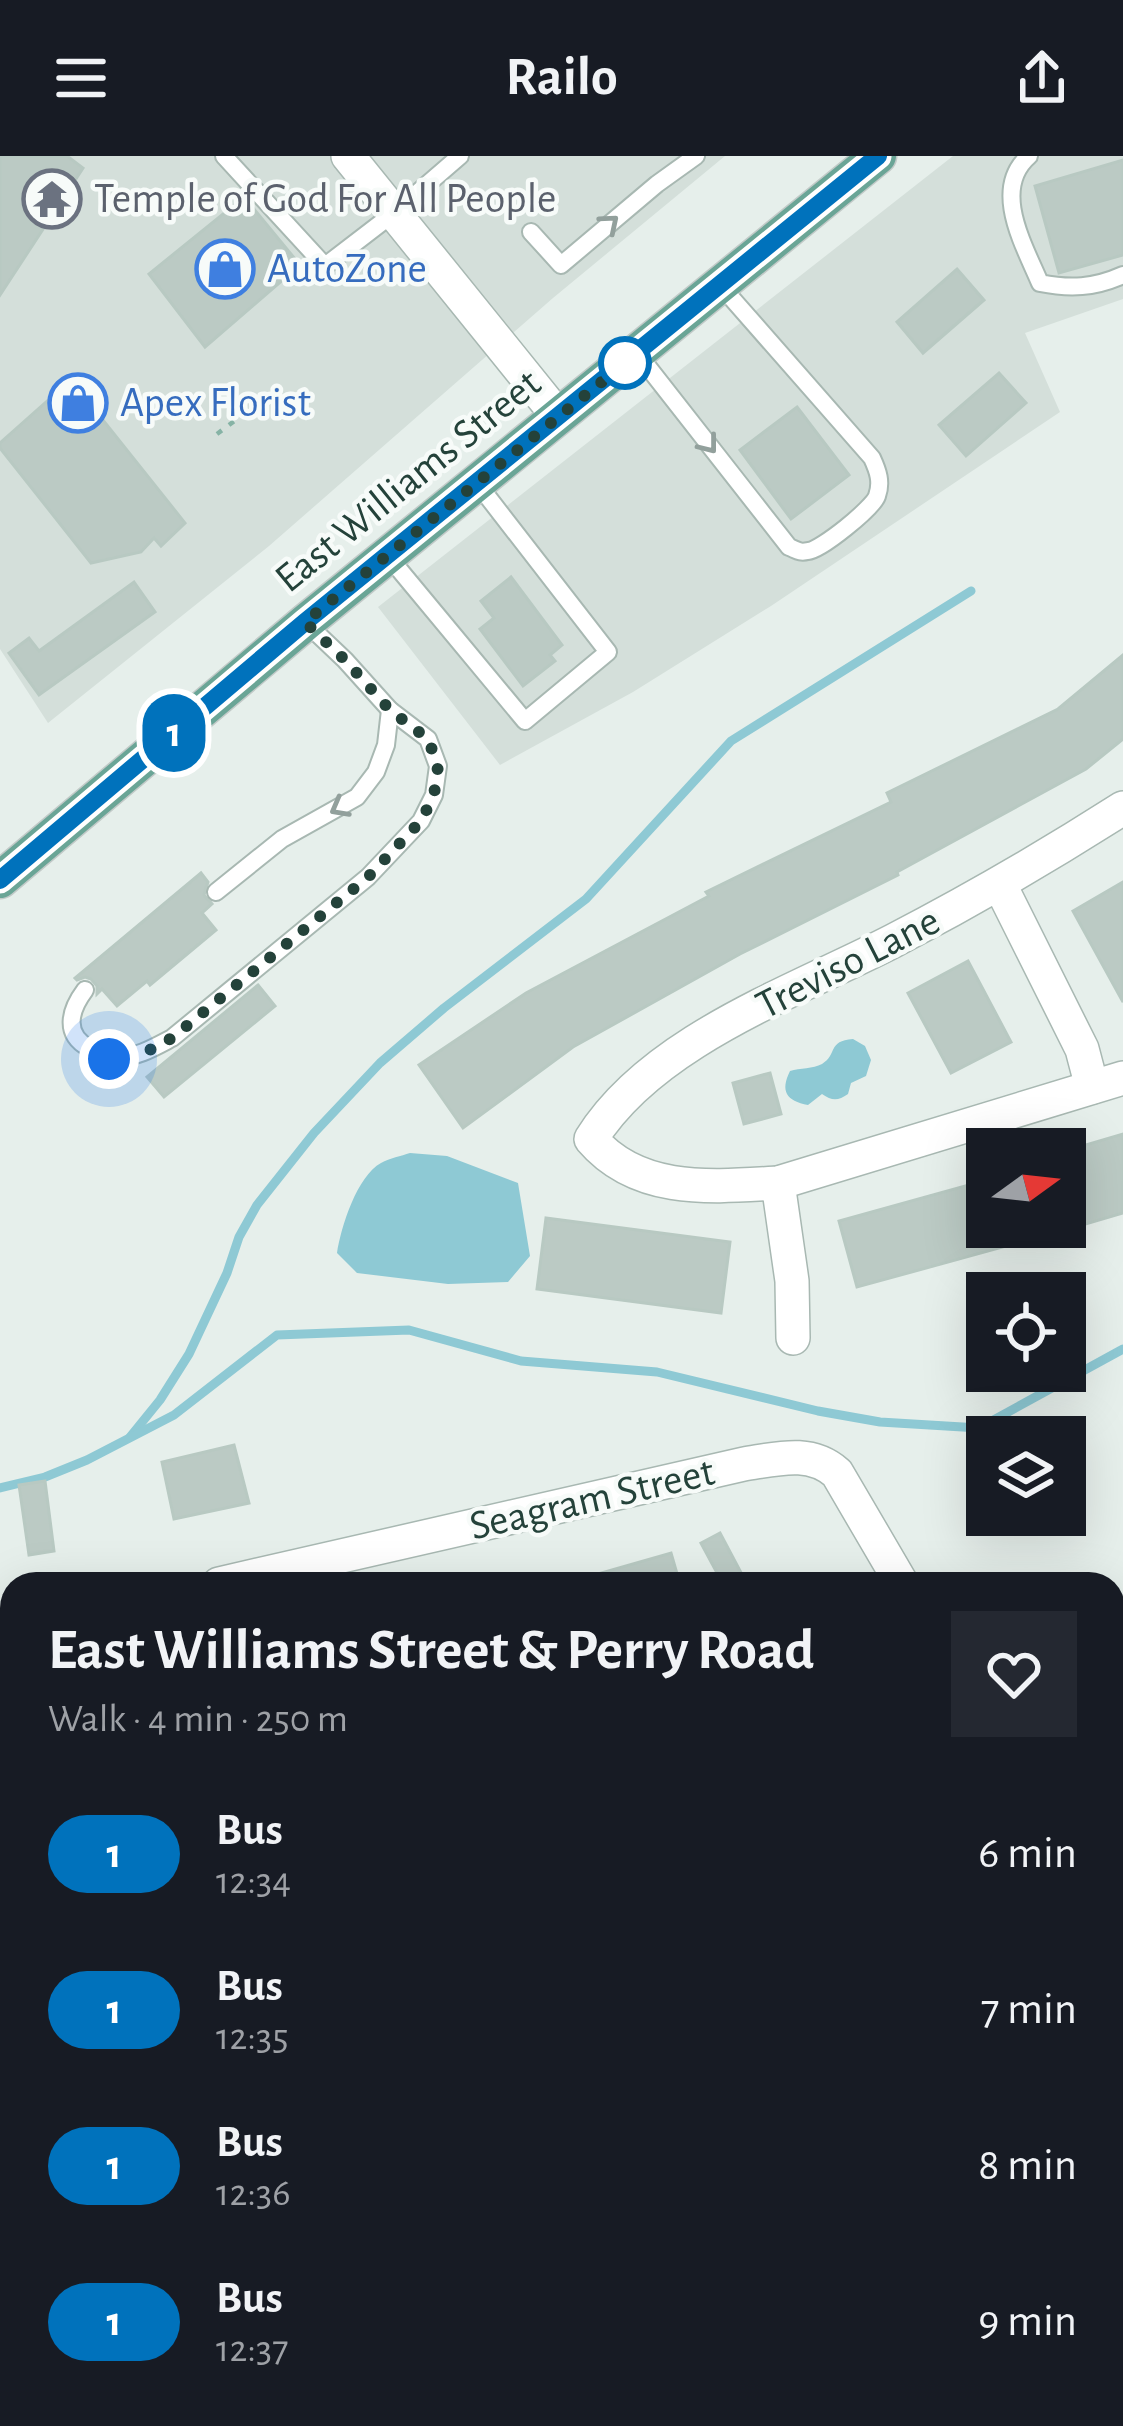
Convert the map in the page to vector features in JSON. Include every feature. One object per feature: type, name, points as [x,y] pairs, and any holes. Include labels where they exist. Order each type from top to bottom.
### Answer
[{"type":"main road","name":"East Williams Street","points":[[0,880],[305,622],[878,156]]},
{"type":"street","points":[[348,156],[558,416]]},
{"type":"street","name":"Treviso Lane","points":[[778,1184],[656,1181],[607,1158],[591,1139],[608,1112],[686,1047],[1000,885],[1123,808]]},
{"type":"street","points":[[793,1338],[792,1281],[778,1184],[1108,1082],[1082,1049],[1000,885]]},
{"type":"street","name":"Seagram Street","points":[[271,1572],[791,1456],[823,1461],[837,1473],[895,1572]]},
{"type":"lane","points":[[224,156],[325,266],[460,156]]},
{"type":"lane","points":[[531,232],[561,265],[696,156]]},
{"type":"lane","points":[[1029,156],[1016,167],[1011,187],[1015,224],[1040,283],[1067,288],[1101,285],[1123,275]]},
{"type":"lane","points":[[637,353],[789,547],[813,551],[874,504],[880,476],[872,458],[721,286]]},
{"type":"lane","points":[[387,555],[525,721],[608,652],[477,483]]},
{"type":"lane","points":[[85,990],[70,1018],[81,1045],[109,1059],[140,1055],[172,1038],[368,877],[421,821],[434,795],[438,766],[428,739],[390,710],[305,622]]},
{"type":"lane","points":[[216,892],[282,839],[357,797],[376,772],[386,745],[390,710]]},
{"type":"path","points":[[217,434],[237,418]]},
{"type":"shaded area","points":[[0,156],[725,156],[553,298],[269,546],[48,723],[0,649]]},
{"type":"shaded area","points":[[953,156],[1123,156],[1123,299],[1025,333],[1060,412],[771,606],[633,692],[500,765],[378,607]]},
{"type":"water","points":[[853,1039],[865,1046],[871,1060],[866,1076],[851,1083],[848,1094],[835,1099],[822,1094],[808,1105],[790,1098],[786,1084],[790,1071],[822,1064],[839,1042]]},
{"type":"water","points":[[410,1153],[447,1156],[518,1183],[530,1256],[508,1282],[448,1284],[357,1273],[337,1253],[346,1217],[365,1179],[381,1163]]},
{"type":"building","points":[[0,156],[67,156],[83,168],[0,295]]},
{"type":"building","points":[[1123,160],[1123,255],[1059,273],[1035,186]]},
{"type":"building","name":"AutoZone","points":[[244,197],[300,265],[205,347],[149,274]]},
{"type":"building","points":[[957,269],[984,300],[923,353],[897,322]]},
{"type":"building","points":[[999,373],[1026,403],[966,456],[939,425]]},
{"type":"building","points":[[71,380],[185,523],[161,546],[154,538],[141,552],[91,563],[0,448],[0,443]]},
{"type":"building","points":[[797,407],[849,475],[791,519],[740,450]]},
{"type":"building","points":[[511,577],[562,645],[550,655],[555,661],[523,686],[480,629],[494,618],[481,601]]},
{"type":"building","points":[[134,582],[155,612],[39,695],[9,653],[29,638],[39,651]]},
{"type":"building","points":[[1123,655],[1123,739],[1086,769],[898,875],[740,954],[573,1047],[463,1128],[419,1065],[526,993],[709,896],[706,892],[891,802],[887,793],[1058,709]]},
{"type":"building","points":[[201,873],[208,882],[204,895],[212,904],[202,913],[216,930],[150,985],[147,981],[117,1006],[102,989],[97,994],[91,979],[75,978]]},
{"type":"building","points":[[1123,882],[1123,1002],[1073,911]]},
{"type":"building","points":[[968,961],[1011,1042],[951,1073],[908,993]]},
{"type":"building","points":[[258,985],[275,1006],[164,1097],[147,1077]]},
{"type":"building","points":[[770,1073],[781,1114],[744,1124],[733,1083]]},
{"type":"building","points":[[1123,1134],[1123,1213],[1086,1224],[1086,1145]]},
{"type":"building","points":[[966,1186],[966,1248],[999,1248],[857,1287],[839,1221]]},
{"type":"building","points":[[546,1218],[730,1242],[721,1313],[537,1289]]},
{"type":"building","points":[[234,1445],[249,1503],[174,1519],[162,1462]]},
{"type":"building","points":[[45,1481],[54,1551],[29,1555],[19,1485]]},
{"type":"building","points":[[720,1533],[741,1572],[717,1572],[701,1543]]},
{"type":"building","points":[[671,1553],[677,1572],[604,1572]]},
{"type":"waterway","points":[[130,1437],[189,1354],[257,1205],[314,1133],[380,1063],[586,899],[731,741],[971,591]]},
{"type":"waterway","points":[[0,1488],[87,1460],[174,1415],[277,1335],[409,1330],[521,1361],[657,1372],[880,1422],[979,1428],[1123,1349]]},
{"type":"bus line","name":"1","points":[[0,880],[305,622],[878,156]]},
{"type":"place","name":"Temple of God For All People","points":[[52,199]]},
{"type":"place","name":"AutoZone","points":[[225,269]]},
{"type":"place","name":"Apex Florist","points":[[78,403]]},
{"type":"route","points":[[109,1059],[140,1055],[172,1038],[368,877],[421,821],[434,795],[438,766],[428,739],[390,710],[305,622],[625,363]]}]
